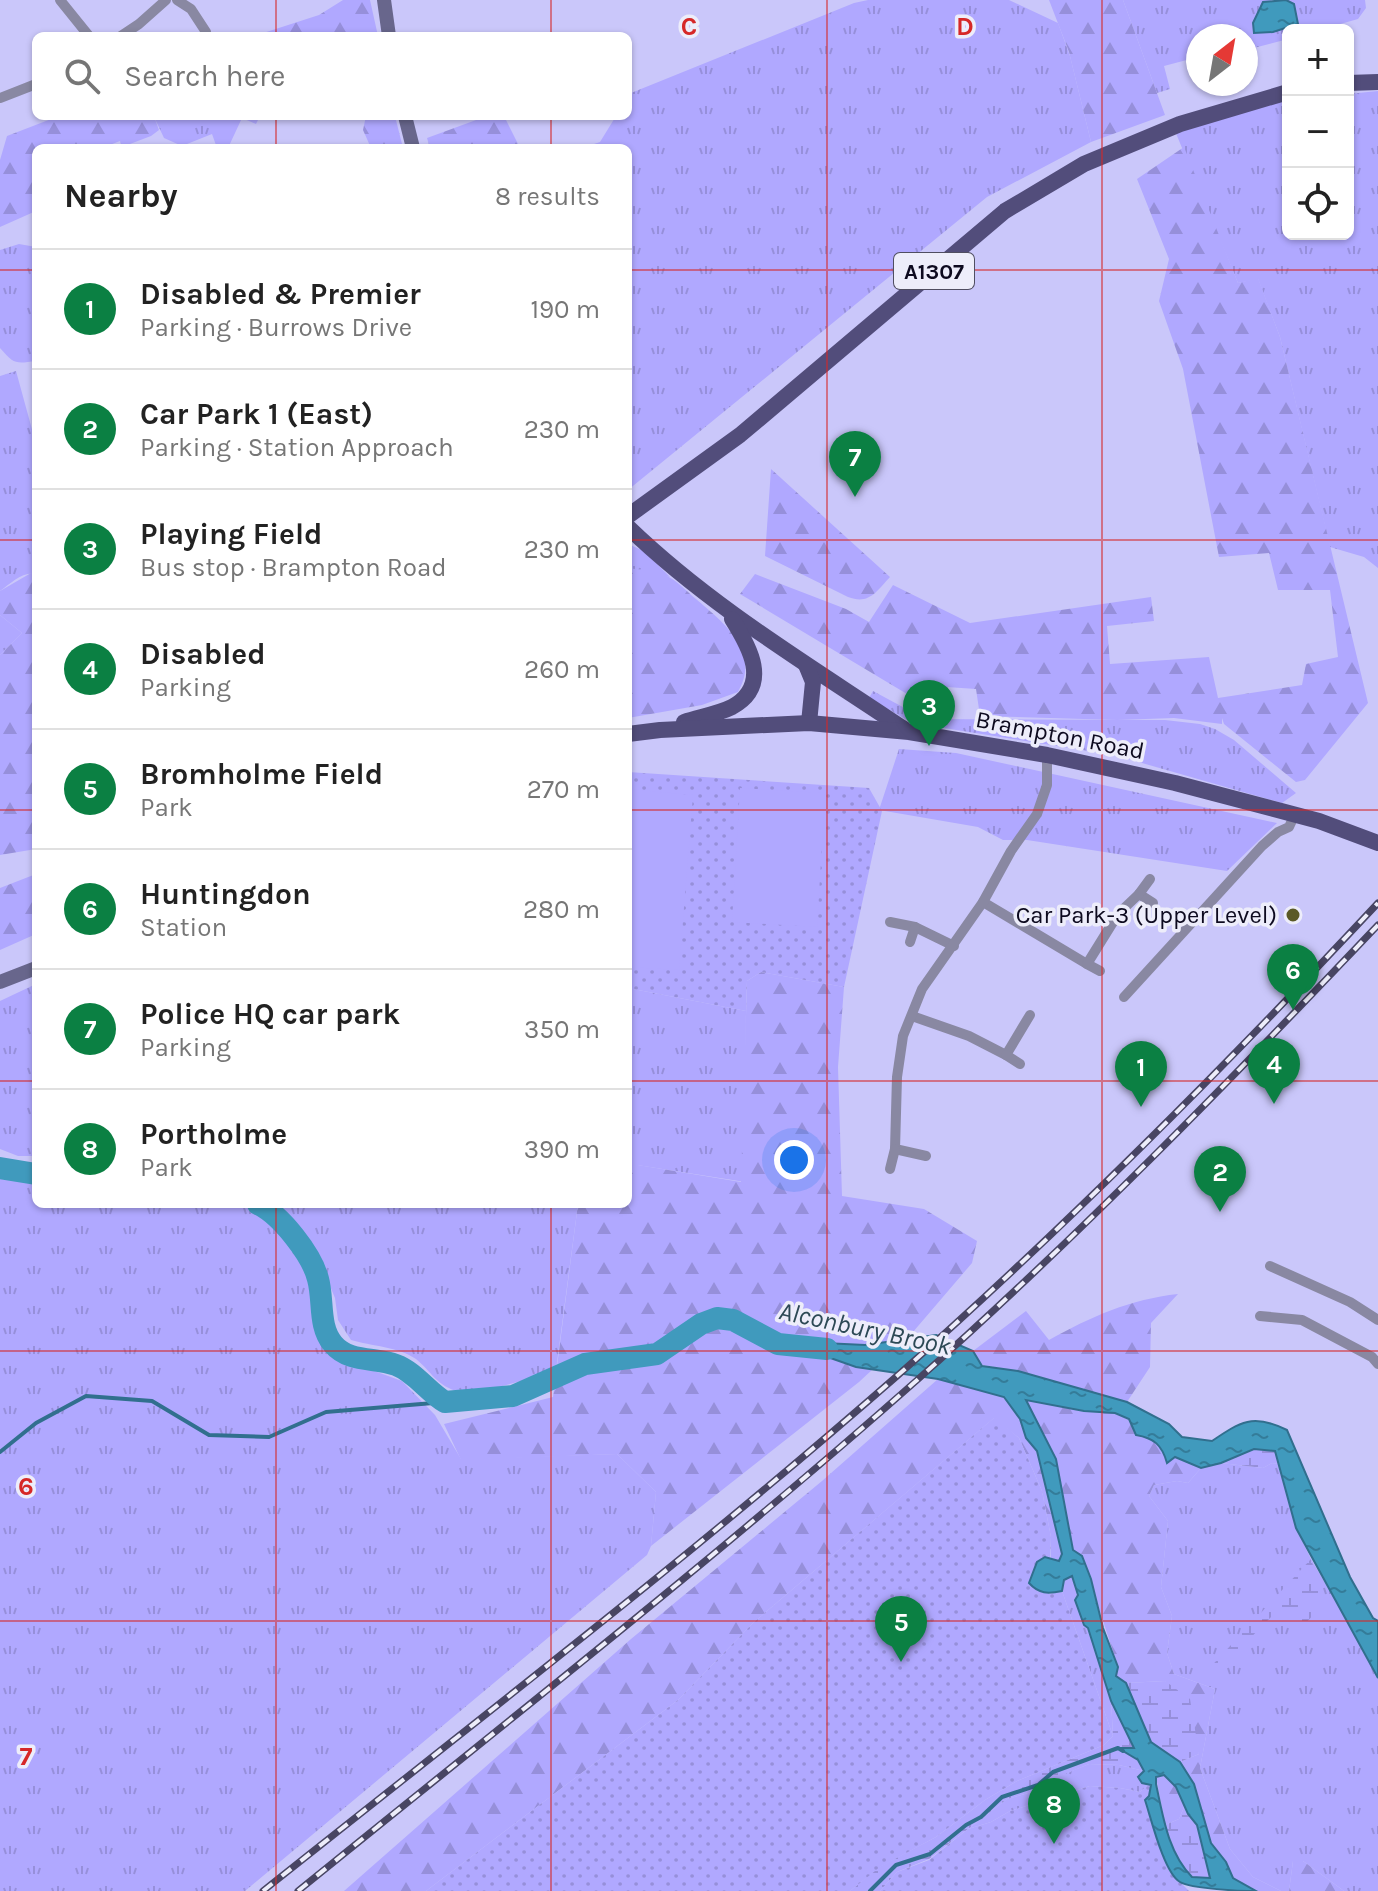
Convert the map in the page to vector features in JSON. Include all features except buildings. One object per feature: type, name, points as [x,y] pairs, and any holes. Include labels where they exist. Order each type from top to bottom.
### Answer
[{"type":"main road","points":[[1354,83],[1377,81]]},
{"type":"main road","name":"A1307","points":[[632,513],[740,435],[1005,211],[1084,164],[1197,118],[1282,94]]},
{"type":"main road","points":[[632,531],[728,613],[909,732]]},
{"type":"main road","points":[[660,730],[730,709],[749,690],[755,662],[747,642],[728,613]]},
{"type":"main road","points":[[806,665],[813,682],[809,723]]},
{"type":"main road","name":"Brampton Road","points":[[632,734],[809,723],[909,732],[1047,755],[1175,783],[1295,814],[1378,843]]},
{"type":"street","points":[[60,0],[86,32]]},
{"type":"street","points":[[127,32],[166,0]]},
{"type":"street","points":[[177,0],[191,9],[206,32]]},
{"type":"street","points":[[384,0],[388,32]]},
{"type":"street","points":[[0,98],[32,86]]},
{"type":"street","points":[[406,120],[412,144]]},
{"type":"street","points":[[890,1169],[895,1149],[897,1077],[903,1036],[922,989],[983,902],[1011,851],[1037,814],[1047,785],[1047,755]]},
{"type":"street","points":[[1124,997],[1262,846],[1289,827],[1295,814]]},
{"type":"street","points":[[1087,964],[1118,914],[1150,879]]},
{"type":"street","points":[[1139,894],[1153,903]]},
{"type":"street","points":[[983,902],[1100,971]]},
{"type":"street","points":[[890,922],[915,927],[954,946]]},
{"type":"street","points":[[910,942],[915,927]]},
{"type":"street","points":[[0,982],[32,970]]},
{"type":"street","points":[[1006,1055],[1030,1015]]},
{"type":"street","points":[[912,1016],[969,1036],[1020,1064]]},
{"type":"street","points":[[895,1149],[926,1156]]},
{"type":"street","points":[[1270,1266],[1350,1302],[1378,1320]]},
{"type":"street","points":[[1260,1316],[1302,1320],[1372,1357],[1378,1364]]},
{"type":"green space","points":[[343,0],[370,0],[377,32],[266,32],[319,15]]},
{"type":"green space","points":[[868,0],[1009,0],[1058,23],[1070,56],[1091,142],[987,197],[632,487],[632,144],[594,144],[600,142],[614,120],[632,120],[632,93]]},
{"type":"green space","points":[[1049,0],[1123,0],[1165,115],[1091,142],[1069,52]]},
{"type":"green space","points":[[1123,0],[1275,0],[1263,2],[1294,4],[1286,0],[1365,0],[1366,8],[1358,19],[1340,24],[1282,24],[1282,41],[1258,47],[1258,24],[1186,24],[1186,60],[1164,66],[1170,89],[1157,93]]},
{"type":"green space","points":[[1378,91],[1378,568],[1364,557],[1330,547],[1280,337],[1258,279],[1238,283],[1175,131],[1282,102],[1282,240],[1354,240],[1354,93]]},
{"type":"green space","points":[[49,120],[155,120],[159,130],[130,144],[121,144],[120,141],[112,144],[32,144],[32,213],[0,227],[0,160],[7,136]]},
{"type":"green space","points":[[155,120],[241,120],[230,144],[216,144],[212,134],[187,144],[164,138]]},
{"type":"green space","points":[[365,120],[396,120],[402,144],[369,144],[363,130]]},
{"type":"green space","points":[[476,120],[506,120],[518,144],[429,144],[427,138]]},
{"type":"green space","points":[[1184,147],[1238,283],[1258,278],[1280,337],[1368,703],[1305,780],[1296,782],[1224,724],[1222,718],[1222,724],[1174,718],[1117,720],[980,716],[976,689],[917,685],[917,700],[740,594],[755,574],[846,609],[869,622],[893,585],[970,623],[1151,597],[1154,621],[1107,626],[1110,664],[1209,657],[1218,698],[1302,685],[1306,664],[1338,657],[1330,590],[1278,590],[1269,553],[1219,557],[1183,369],[1159,301],[1169,259],[1137,179]]},
{"type":"green space","points":[[19,244],[32,246],[32,361],[15,362],[0,348],[0,250]]},
{"type":"green space","points":[[16,371],[32,429],[32,574],[22,576],[0,591],[0,376]]},
{"type":"green space","points":[[771,469],[890,577],[876,592],[867,598],[848,597],[765,556]]},
{"type":"green space","points":[[632,546],[644,551],[670,577],[632,569]]},
{"type":"green space","points":[[632,569],[669,577],[728,628],[743,651],[746,664],[738,692],[702,705],[632,717]]},
{"type":"green space","points":[[32,573],[32,850],[0,855],[0,655],[22,633],[0,615],[0,591]]},
{"type":"green space","points":[[0,615],[22,633],[0,655]]},
{"type":"green space","points":[[873,691],[925,719],[1165,720],[1200,724],[1234,740],[1296,793],[1282,803],[1114,755],[912,723],[869,698]]},
{"type":"green space","points":[[899,749],[956,753],[1277,823],[1227,871],[1027,840],[1003,840],[978,827],[879,810]]},
{"type":"green space","points":[[632,772],[869,788],[882,811],[844,987],[761,972],[747,981],[746,1011],[632,989]]},
{"type":"green space","points":[[740,788],[825,793],[817,927],[732,922]]},
{"type":"green space","points":[[632,789],[693,795],[679,970],[632,967]]},
{"type":"green space","points":[[32,876],[32,936],[0,950],[0,888]]},
{"type":"green space","points":[[761,972],[844,987],[838,1067],[842,1196],[924,1209],[977,1241],[972,1263],[913,1332],[859,1382],[651,1546],[656,1492],[617,1454],[461,1460],[444,1424],[553,1397],[577,1208],[632,1208],[632,1155],[638,1165],[741,1182],[747,981]]},
{"type":"green space","points":[[32,986],[32,1156],[18,1156],[0,1149],[0,1001]]},
{"type":"green space","points":[[632,989],[746,1011],[745,1182],[637,1165],[632,1156]]},
{"type":"green space","points":[[0,1174],[17,1181],[32,1181],[32,1208],[250,1208],[269,1217],[312,1276],[318,1333],[341,1359],[402,1381],[435,1415],[461,1459],[617,1454],[656,1492],[651,1546],[647,1555],[245,1891],[0,1891]]},
{"type":"green space","points":[[283,1208],[577,1208],[556,1370],[492,1388],[460,1392],[440,1382],[409,1355],[351,1340],[338,1320],[335,1298],[312,1243]]},
{"type":"green space","points":[[1178,1294],[1151,1323],[1150,1367],[1127,1402],[1018,1371],[982,1365],[973,1351],[1026,1311],[1049,1340],[1111,1310]]},
{"type":"green space","points":[[938,1379],[966,1384],[1004,1397],[1020,1419],[1026,1438],[1037,1451],[1062,1554],[1059,1561],[1051,1558],[1051,1537],[1042,1491],[1019,1438],[994,1418],[753,1623],[678,1700],[426,1891],[344,1891],[631,1639],[822,1481]]},
{"type":"green space","points":[[1026,1399],[1083,1411],[1115,1413],[1129,1419],[1136,1435],[1156,1443],[1168,1463],[1174,1457],[1201,1468],[1188,1483],[1177,1481],[1154,1485],[1149,1496],[1168,1521],[1161,1587],[1172,1616],[1167,1653],[1174,1674],[1215,1689],[1200,1768],[1230,1849],[1253,1877],[1281,1891],[1256,1891],[1233,1878],[1226,1862],[1211,1844],[1194,1784],[1180,1762],[1199,1754],[1165,1681],[1126,1683],[1115,1676],[1118,1667],[1082,1556],[1073,1550],[1056,1459]]},
{"type":"green space","points":[[995,1417],[1019,1438],[1042,1491],[1051,1537],[1049,1594],[1062,1591],[1113,1736],[1104,1745],[1017,1781],[985,1800],[936,1837],[880,1867],[850,1891],[426,1891],[678,1700],[753,1623]]},
{"type":"green space","points":[[1254,1449],[1276,1451],[1278,1464],[1272,1463],[1263,1468],[1221,1463]]},
{"type":"green space","points":[[1221,1463],[1263,1468],[1272,1463],[1278,1464],[1296,1528],[1378,1673],[1378,1891],[1344,1891],[1303,1861],[1293,1861],[1289,1891],[1281,1891],[1253,1877],[1230,1849],[1200,1768],[1215,1689],[1174,1674],[1167,1653],[1172,1616],[1161,1587],[1168,1521],[1149,1496],[1154,1485],[1177,1481],[1188,1483],[1201,1468]]},
{"type":"green space","points":[[1311,1559],[1320,1596],[1310,1619],[1301,1627],[1279,1609],[1212,1677],[1204,1674]]},
{"type":"green space","points":[[1072,1576],[1078,1595],[1075,1600],[1088,1628],[1111,1699],[1113,1736],[1062,1591],[1064,1580]]},
{"type":"green space","points":[[1165,1681],[1190,1699],[1199,1754],[1180,1762],[1151,1742],[1126,1683]]},
{"type":"green space","points":[[1111,1699],[1135,1749],[1120,1749],[1138,1760],[1144,1771],[1119,1765],[1089,1764],[1058,1777],[1046,1788],[1007,1799],[929,1859],[897,1872],[880,1891],[850,1891],[879,1867],[936,1837],[985,1800],[1017,1781],[1104,1745],[1113,1736]]},
{"type":"green space","points":[[1089,1764],[1119,1765],[1144,1771],[1150,1783],[1140,1792],[1090,1786],[1010,1811],[991,1822],[968,1829],[1007,1799],[1046,1788],[1057,1777]]},
{"type":"green space","points":[[1164,1775],[1176,1787],[1185,1805],[1179,1819],[1165,1825],[1156,1777]]},
{"type":"green space","points":[[1150,1783],[1150,1796],[1145,1801],[1170,1872],[1189,1891],[880,1891],[897,1872],[929,1860],[968,1829],[991,1822],[1010,1811],[1090,1786],[1140,1792]]},
{"type":"green space","points":[[1185,1805],[1197,1825],[1210,1878],[1192,1877],[1180,1865],[1165,1825],[1179,1819]]},
{"type":"green space","points":[[1293,1861],[1303,1861],[1344,1891],[1289,1891]]},
{"type":"water","points":[[1286,0],[1294,4],[1298,24],[1282,24],[1282,29],[1258,33],[1258,24],[1253,23],[1263,2]]},
{"type":"water","points":[[936,1335],[973,1351],[982,1366],[1018,1371],[1127,1402],[1169,1424],[1182,1437],[1212,1441],[1239,1425],[1256,1421],[1287,1430],[1350,1577],[1373,1618],[1378,1621],[1378,1678],[1296,1528],[1275,1451],[1254,1449],[1201,1468],[1175,1457],[1167,1463],[1156,1443],[1136,1435],[1129,1419],[1115,1413],[1084,1411],[1026,1400],[1056,1459],[1073,1550],[1082,1556],[1091,1579],[1103,1628],[1118,1667],[1116,1676],[1126,1683],[1151,1742],[1180,1762],[1194,1784],[1211,1843],[1226,1862],[1233,1878],[1256,1891],[1186,1884],[1174,1877],[1169,1868],[1145,1800],[1151,1785],[1142,1783],[1138,1777],[1144,1771],[1138,1760],[1118,1748],[1134,1748],[1111,1701],[1088,1628],[1075,1600],[1078,1595],[1072,1576],[1064,1580],[1062,1591],[1057,1592],[1040,1591],[1029,1583],[1037,1562],[1045,1557],[1059,1561],[1062,1554],[1037,1451],[1026,1438],[1020,1419],[1004,1397],[938,1379],[856,1367],[782,1341],[865,1345]],"holes":[[[1164,1775],[1176,1787],[1188,1814],[1197,1825],[1210,1878],[1192,1877],[1172,1845],[1161,1809],[1156,1777]]]},
{"type":"waterway","name":"Alconbury Brook","points":[[0,1168],[32,1173]]},
{"type":"waterway","name":"Alconbury Brook","points":[[265,1208],[286,1226],[315,1269],[323,1321],[333,1344],[354,1357],[403,1368],[445,1402],[513,1396],[585,1364],[657,1354],[701,1324],[717,1318],[733,1320],[778,1344],[827,1349]]},
{"type":"waterway","points":[[0,1452],[36,1423],[86,1396],[152,1401],[209,1435],[269,1437],[326,1412],[445,1402]]},
{"type":"waterway","points":[[870,1891],[896,1865],[930,1854],[981,1817],[1002,1797],[1038,1785],[1053,1772],[1118,1748],[1123,1751]]},
{"type":"railway","points":[[263,1891],[663,1573],[897,1376],[1144,1145],[1378,903]]},
{"type":"railway","points":[[298,1891],[687,1576],[916,1381],[1036,1271],[1152,1158],[1378,925]]},
{"type":"place","name":"Police HQ car park","points":[[855,497]]},
{"type":"place","name":"Playing Field","points":[[929,746]]},
{"type":"place","name":"Car Park-3 (Upper Level)","points":[[1293,915]]},
{"type":"place","name":"Huntingdon","points":[[1293,1010]]},
{"type":"place","name":"Disabled","points":[[1274,1104]]},
{"type":"place","name":"Disabled & Premier","points":[[1141,1107]]},
{"type":"place","name":"Car Park 1 (East)","points":[[1220,1212]]},
{"type":"place","name":"Bromholme Field","points":[[901,1662]]},
{"type":"place","name":"Portholme","points":[[1054,1844]]}]
